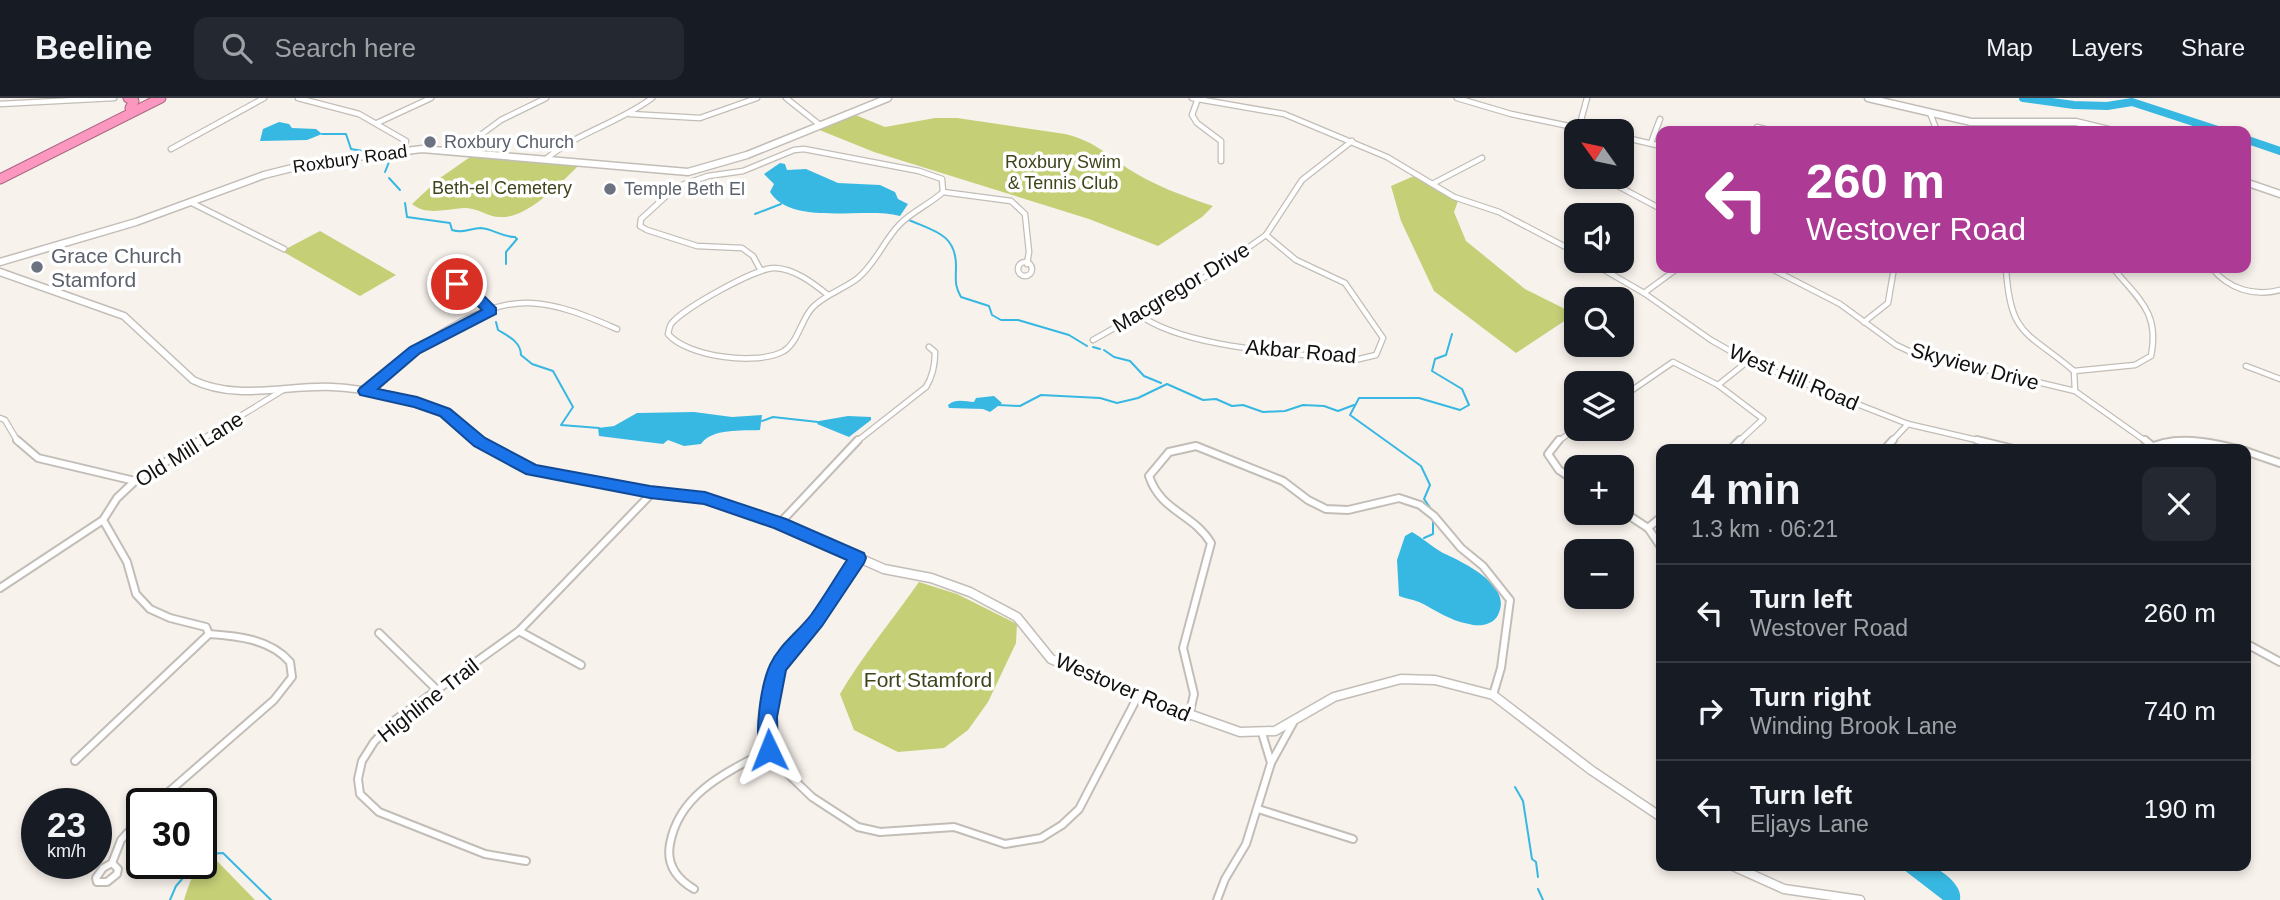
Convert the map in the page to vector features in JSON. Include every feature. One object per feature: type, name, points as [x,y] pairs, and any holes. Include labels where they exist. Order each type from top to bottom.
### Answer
[{"type":"highway","points":[[128,98],[134,101],[134,109]]},
{"type":"highway","points":[[134,109],[150,98]]},
{"type":"highway","points":[[0,177],[160,98]]},
{"type":"highway","points":[[134,109],[167,98]]},
{"type":"main road","points":[[1868,98],[1982,124],[2076,122],[2092,126]]},
{"type":"main road","points":[[2251,184],[2280,194]]},
{"type":"street","points":[[1,104],[12,98]]},
{"type":"street","points":[[1,104],[114,98]]},
{"type":"street","points":[[171,149],[264,98]]},
{"type":"street","points":[[298,98],[337,107],[377,123],[406,141],[403,151]]},
{"type":"street","points":[[377,123],[431,98]]},
{"type":"street","points":[[459,152],[501,120],[546,98]]},
{"type":"street","points":[[546,159],[574,139],[630,114],[652,98]]},
{"type":"street","points":[[630,114],[700,118],[757,98]]},
{"type":"street","points":[[786,98],[820,125]]},
{"type":"street","name":"Roxbury Road","points":[[0,262],[298,165],[403,151],[459,152],[688,172],[747,155],[888,98]]},
{"type":"street","points":[[1457,98],[1564,128]]},
{"type":"street","points":[[1581,119],[1587,98]]},
{"type":"street","points":[[1222,161],[1221,141],[1197,123],[1192,115],[1194,99],[1283,113],[1403,164],[1454,197],[1500,212],[1564,246]]},
{"type":"street","points":[[1930,113],[1935,126]]},
{"type":"street","points":[[1657,126],[1660,119]]},
{"type":"street","points":[[1651,143],[1656,130]]},
{"type":"street","points":[[1634,139],[1656,144]]},
{"type":"street","name":"Macgregor Drive","points":[[1093,340],[1137,313],[1212,274],[1266,235],[1302,180],[1352,141]]},
{"type":"street","points":[[760,270],[753,256],[742,248],[697,246],[640,226],[641,219],[676,187],[693,180],[758,166],[794,150],[804,149],[864,163],[919,171],[942,180],[943,192]]},
{"type":"street","points":[[747,155],[758,166]]},
{"type":"street","points":[[1434,183],[1482,158]]},
{"type":"street","points":[[1624,189],[1656,206]]},
{"type":"street","points":[[828,295],[808,280],[779,269],[760,270],[674,321],[668,330],[671,341],[680,346],[716,355],[775,355],[790,346],[810,310],[872,265],[886,240],[902,222],[943,192],[1011,201],[1025,214],[1024,231],[1030,252],[1027,264]]},
{"type":"street","points":[[190,202],[284,249]]},
{"type":"street","name":"Akbar Road","points":[[1137,313],[1147,321],[1196,340],[1354,360],[1376,355],[1383,338],[1350,288],[1338,277],[1284,253],[1266,235]]},
{"type":"street","name":"Roxbury Road","points":[[0,271],[22,256]]},
{"type":"street","name":"Westover Road","points":[[0,271],[124,317],[193,380],[207,387],[227,390],[333,387],[417,402],[445,412],[480,442],[532,470],[652,492],[705,498],[780,523],[884,569],[948,583],[1001,607],[1027,627],[1051,659],[1189,716],[1240,732],[1262,733],[1293,722],[1334,697],[1401,679],[1435,680],[1493,695],[1591,770],[1656,814]]},
{"type":"street","name":"West Hill Road","points":[[1610,273],[1644,293],[1692,328],[1748,360],[1908,424],[1991,444]]},
{"type":"street","points":[[1644,293],[1671,273]]},
{"type":"street","name":"Skyview Drive","points":[[1785,273],[1840,304],[1896,345],[1925,357],[2075,391]]},
{"type":"street","points":[[1864,322],[1888,303],[1893,273]]},
{"type":"street","points":[[2007,273],[2010,303],[2017,322],[2074,371],[2135,365],[2151,356],[2155,342],[2153,317],[2117,273]]},
{"type":"street","points":[[2215,273],[2243,289],[2270,293],[2280,290]]},
{"type":"street","points":[[457,284],[471,291],[491,311]]},
{"type":"street","points":[[365,391],[415,350],[491,311],[519,303],[548,305],[617,329]]},
{"type":"street","points":[[780,523],[842,455],[880,421],[925,388],[933,377],[935,363],[935,352],[929,347]]},
{"type":"street","points":[[1718,385],[1748,360]]},
{"type":"street","points":[[1634,389],[1673,362],[1718,385],[1763,419],[1736,444]]},
{"type":"street","points":[[2246,366],[2280,379]]},
{"type":"street","points":[[2074,371],[2075,391],[2150,444]]},
{"type":"street","name":"Old Mill Lane","points":[[0,588],[103,520],[117,498],[135,481],[284,390]]},
{"type":"street","points":[[0,418],[5,420],[18,443],[38,458],[135,481]]},
{"type":"street","points":[[1890,444],[1908,424]]},
{"type":"street","points":[[1564,437],[1554,444],[1548,454],[1564,473]]},
{"type":"street","points":[[2159,444],[2191,440],[2212,444]]},
{"type":"street","points":[[1189,716],[1196,692],[1183,657],[1185,636],[1211,546],[1199,525],[1158,500],[1152,491],[1149,476],[1169,452],[1196,446],[1283,481],[1308,500],[1326,509],[1348,510],[1399,498],[1427,510],[1461,548],[1483,566],[1510,600],[1501,668],[1493,695]]},
{"type":"street","points":[[2251,453],[2280,463]]},
{"type":"street","name":"Highline Trail","points":[[526,861],[485,854],[379,812],[360,794],[358,779],[362,761],[374,742],[396,720],[519,631],[652,492]]},
{"type":"street","points":[[1634,519],[1648,528],[1656,540]]},
{"type":"street","points":[[103,520],[127,562],[136,594],[150,609],[170,618],[206,627],[209,634]]},
{"type":"street","points":[[1648,528],[1656,521]]},
{"type":"street","points":[[858,558],[816,621],[777,668],[768,717],[769,750],[794,779],[841,819],[855,827],[879,832],[956,827],[996,843],[1039,838],[1073,818],[1138,696]]},
{"type":"street","points":[[519,631],[581,665]]},
{"type":"street","points":[[379,633],[437,690]]},
{"type":"street","points":[[75,761],[209,634],[230,635],[267,645],[282,653],[290,663],[293,674],[290,682],[274,701],[173,788]]},
{"type":"street","points":[[2251,646],[2280,662]]},
{"type":"street","points":[[1217,900],[1225,879],[1246,844],[1258,809],[1261,787],[1293,722]]},
{"type":"street","points":[[1262,733],[1271,763]]},
{"type":"street","points":[[694,889],[679,881],[670,860],[671,838],[680,815],[709,784],[769,750]]},
{"type":"street","points":[[1258,809],[1353,839]]},
{"type":"street","points":[[112,863],[126,835]]},
{"type":"street","points":[[1744,871],[1784,889],[1860,900]]},
{"type":"green space","name":"Roxbury Swim & Tennis Club","points":[[853,114],[885,127],[935,118],[957,118],[1065,134],[1091,144],[1158,185],[1213,206],[1202,217],[1158,246],[1089,219],[874,152],[817,129]]},
{"type":"green space","name":"Beth-el Cemetery","points":[[473,155],[580,164],[543,198],[510,216],[496,217],[468,208],[430,211],[412,204],[440,178]]},
{"type":"green space","points":[[1414,176],[1458,201],[1454,212],[1466,241],[1525,289],[1564,308],[1564,321],[1516,353],[1434,291],[1401,221],[1391,186]]},
{"type":"green space","points":[[320,231],[396,275],[360,296],[282,251]]},
{"type":"green space","name":"Fort Stamford","points":[[919,582],[957,594],[1017,624],[1016,643],[988,702],[968,730],[944,748],[898,752],[854,730],[840,694]]},
{"type":"green space","points":[[217,862],[255,900],[184,900],[192,879],[217,879]]},
{"type":"water","points":[[279,122],[289,124],[292,128],[316,129],[322,134],[307,140],[260,141],[263,129]]},
{"type":"water","points":[[780,163],[785,164],[787,170],[806,169],[838,183],[880,185],[895,192],[898,199],[908,204],[900,216],[795,209],[780,203],[770,192],[774,184],[764,174]]},
{"type":"water","points":[[994,396],[1002,403],[990,412],[983,409],[949,408],[948,405],[961,401],[974,402],[976,398]]},
{"type":"water","points":[[694,412],[732,417],[762,415],[760,430],[720,433],[712,435],[701,444],[684,446],[668,440],[663,444],[599,436],[598,428],[614,426],[637,413]]},
{"type":"water","points":[[848,416],[871,417],[871,420],[849,437],[817,424],[819,421]]},
{"type":"water","points":[[1412,532],[1439,551],[1484,576],[1493,585],[1501,604],[1496,618],[1481,625],[1462,623],[1419,602],[1399,596],[1397,560],[1405,536]]},
{"type":"water","points":[[1905,871],[1941,871],[1948,876],[1959,890],[1960,900],[1943,900]]},
{"type":"waterway","points":[[2023,98],[2074,105],[2107,106],[2132,102],[2206,126]]},
{"type":"waterway","points":[[322,134],[346,134],[351,149],[369,152]]},
{"type":"waterway","points":[[2251,141],[2280,151]]},
{"type":"waterway","points":[[385,172],[389,162]]},
{"type":"waterway","points":[[389,178],[400,190]]},
{"type":"waterway","points":[[405,203],[407,217],[450,223],[452,230],[456,231],[481,228],[515,237],[517,239],[506,252],[506,264]]},
{"type":"waterway","points":[[755,214],[781,204]]},
{"type":"waterway","points":[[909,220],[948,240],[955,255],[956,285],[961,297],[989,306],[992,315],[1001,320],[1018,320],[1069,335],[1087,346]]},
{"type":"waterway","points":[[496,322],[498,330],[516,343],[521,355],[532,364],[553,371],[573,407],[561,425],[599,428]]},
{"type":"waterway","points":[[1431,509],[1424,499],[1430,485],[1421,466],[1350,415],[1359,398],[1419,398],[1460,410],[1469,405],[1462,389],[1432,371],[1435,359],[1446,355],[1452,334]]},
{"type":"waterway","points":[[1093,347],[1100,349]]},
{"type":"waterway","points":[[1104,350],[1114,357],[1130,361],[1144,376],[1161,383]]},
{"type":"waterway","points":[[998,405],[1020,406],[1041,395],[1100,398],[1117,403],[1138,398],[1167,384],[1203,400],[1216,399],[1232,406],[1243,405],[1263,412],[1285,411],[1303,405],[1324,406],[1338,411],[1354,405]]},
{"type":"waterway","points":[[762,421],[773,417],[818,422]]},
{"type":"waterway","points":[[1424,538],[1433,534],[1433,521]]},
{"type":"waterway","points":[[1515,787],[1523,801],[1532,859],[1536,862],[1538,877]]},
{"type":"waterway","points":[[217,853],[223,853],[271,900]]},
{"type":"waterway","points":[[170,900],[182,879]]},
{"type":"waterway","points":[[1538,889],[1543,900]]},
{"type":"place","name":"Roxbury Church","points":[[430,142]]},
{"type":"place","name":"Temple Beth El","points":[[610,189]]},
{"type":"place","name":"Grace Church Stamford","points":[[37,267]]},
{"type":"route","points":[[457,284],[471,291],[491,311],[415,350],[365,391],[417,402],[445,412],[480,442],[532,470],[650,492],[705,498],[780,523],[858,558],[816,621],[794,644],[777,668],[768,717],[769,750]]}]
